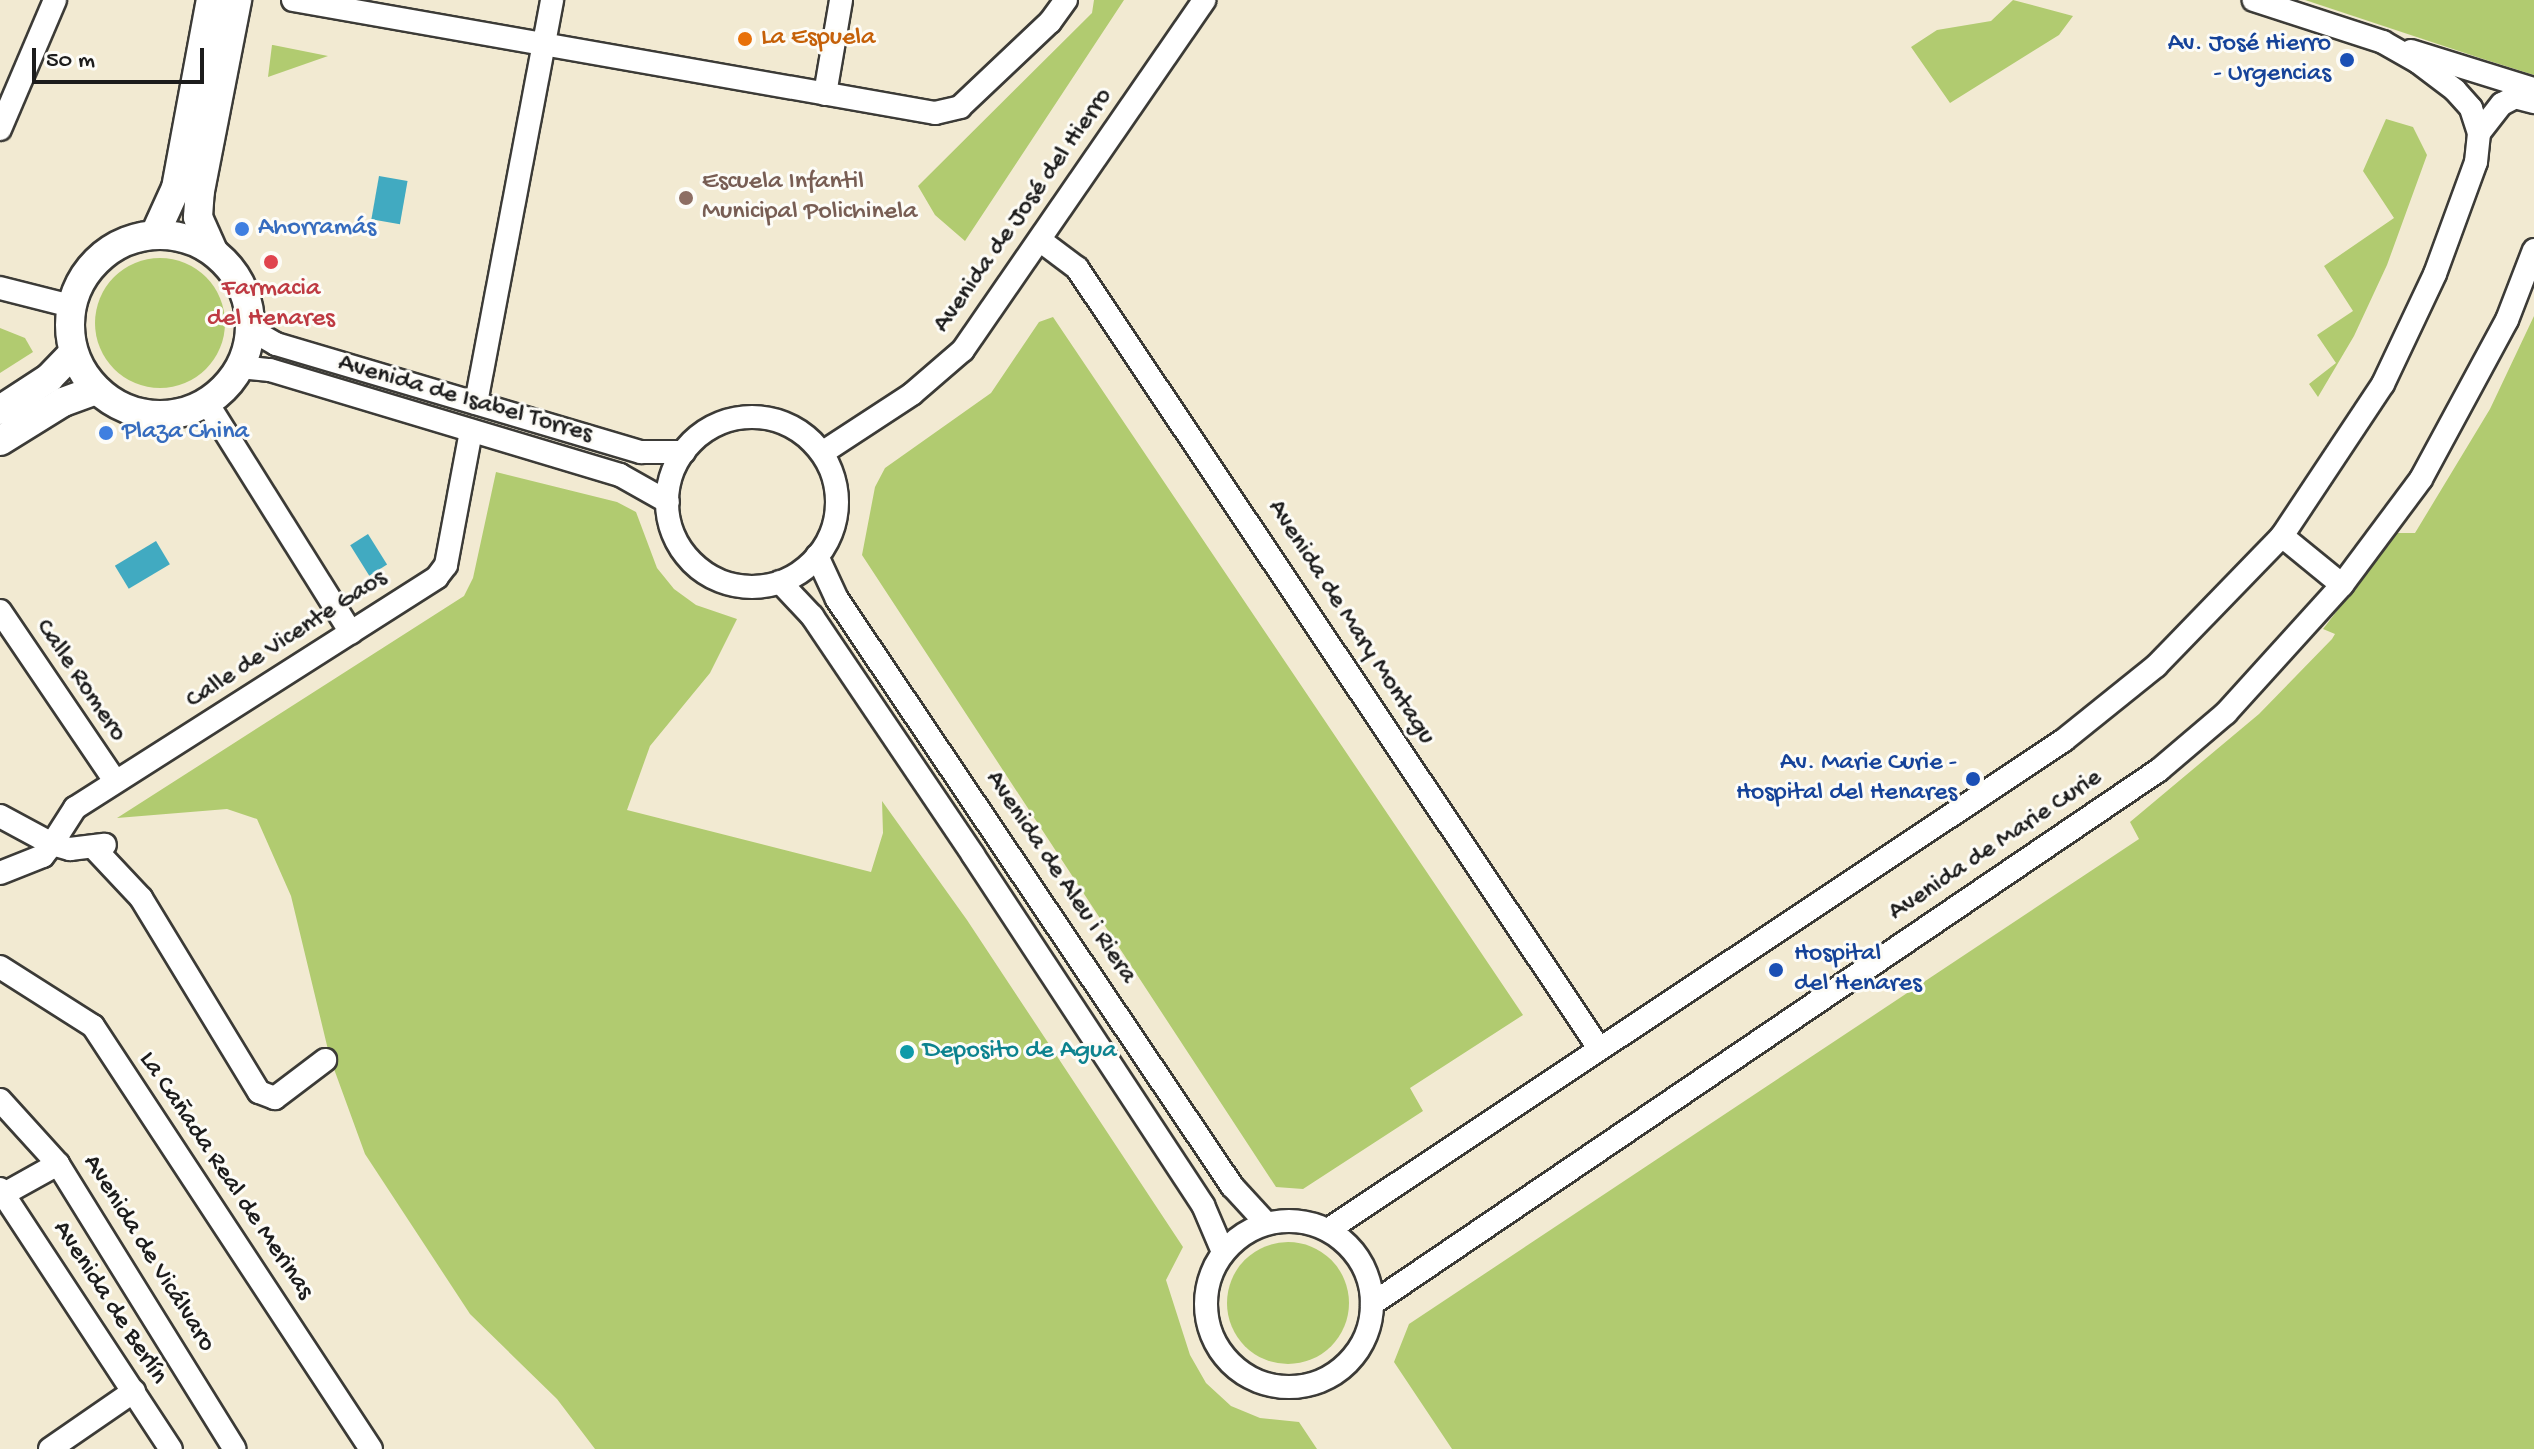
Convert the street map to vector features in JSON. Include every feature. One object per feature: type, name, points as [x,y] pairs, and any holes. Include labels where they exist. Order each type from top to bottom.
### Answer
[{"type":"street","points":[[0,129],[55,0]]},
{"type":"street","points":[[155,234],[176,188],[211,0]]},
{"type":"street","points":[[213,251],[186,238],[155,234],[118,245],[101,256],[88,270],[71,306],[73,353],[96,390],[137,414],[161,416],[207,403],[240,367],[250,329],[247,300],[234,273],[213,251],[198,217],[200,191],[237,0],[221,0]]},
{"type":"street","points":[[293,0],[825,94],[948,112],[960,107],[1050,22],[1066,0]]},
{"type":"street","points":[[476,403],[552,0]]},
{"type":"street","points":[[825,94],[841,0]]},
{"type":"street","name":"Avenida de José del Hierro","points":[[822,453],[912,394],[963,350],[1041,241],[1204,0]]},
{"type":"street","points":[[2254,0],[2390,46],[2534,89]]},
{"type":"street","points":[[2390,46],[2455,90],[2471,108],[2479,133]]},
{"type":"street","points":[[2479,133],[2502,104],[2515,97],[2534,102]]},
{"type":"street","name":"Avenida de Marie Curie","points":[[1328,1230],[2064,740],[2156,666],[2282,536],[2383,384],[2435,274],[2476,162],[2479,133]]},
{"type":"street","name":"Avenida de Mary Montagu","points":[[1041,241],[1077,268],[1599,1048]]},
{"type":"street","name":"Avenida de Marie Curie","points":[[1372,1304],[2159,770],[2226,713],[2342,585],[2453,425],[2507,320],[2534,250]]},
{"type":"street","points":[[0,288],[71,306]]},
{"type":"street","name":"Avenida de Isabel Torres","points":[[250,329],[276,344],[641,452],[684,452]]},
{"type":"street","points":[[0,410],[49,378],[73,353]]},
{"type":"street","name":"Avenida de Isabel Torres","points":[[240,367],[270,370],[633,480],[668,502]]},
{"type":"street","points":[[0,441],[63,402],[96,390]]},
{"type":"street","points":[[207,403],[351,633]]},
{"type":"street","points":[[753,417],[799,431],[822,453],[837,505],[834,524],[817,556],[780,582],[748,587],[705,572],[677,542],[668,502],[672,476],[684,452],[721,423],[753,417]]},
{"type":"street","name":"Calle de Vicente Gaos","points":[[52,844],[75,808],[437,577],[446,565],[471,431]]},
{"type":"street","points":[[2282,536],[2342,585]]},
{"type":"street","name":"Avenida de Aleu i Riera","points":[[817,556],[837,599],[1223,1173],[1266,1223]]},
{"type":"street","points":[[780,582],[812,616],[973,855],[1203,1205],[1223,1252]]},
{"type":"street","name":"Calle Romero","points":[[0,611],[115,781]]},
{"type":"street","points":[[0,816],[52,844],[100,847],[141,898],[259,1092],[275,1098],[325,1060]]},
{"type":"street","points":[[0,873],[35,861],[52,844]]},
{"type":"street","name":"La Cañada Real de Merinas","points":[[0,967],[93,1026],[371,1449]]},
{"type":"street","name":"Avenida de Vicálvaro","points":[[0,1100],[58,1164],[235,1449]]},
{"type":"street","points":[[2,1191],[58,1164]]},
{"type":"street","name":"Avenida de Berlín","points":[[2,1191],[171,1449]]},
{"type":"street","points":[[1308,1222],[1328,1230],[1361,1261],[1372,1304],[1361,1343],[1335,1373],[1291,1387],[1268,1385],[1246,1376],[1214,1341],[1206,1296],[1223,1252],[1266,1223],[1308,1222]]},
{"type":"street","points":[[50,1449],[134,1391]]},
{"type":"green space","points":[[1094,0],[1124,0],[965,241],[935,215],[918,186],[1092,13]]},
{"type":"green space","points":[[2013,0],[2073,16],[2059,35],[1950,103],[1911,47],[1937,30],[1991,21]]},
{"type":"green space","points":[[2305,0],[2534,0],[2534,75],[2480,58]]},
{"type":"green space","points":[[273,45],[328,56],[268,77]]},
{"type":"green space","points":[[2386,119],[2413,127],[2427,155],[2387,265],[2354,336],[2318,397],[2309,384],[2336,363],[2317,335],[2353,311],[2324,266],[2394,218],[2363,171]]},
{"type":"green space","points":[[160,258],[185,263],[206,277],[220,298],[225,323],[220,348],[206,369],[185,383],[160,388],[135,383],[114,369],[100,348],[95,323],[100,298],[114,277],[135,263]]},
{"type":"green space","points":[[2534,316],[2534,1449],[1452,1449],[1394,1362],[1409,1324],[2139,839],[2130,822],[2259,714],[2332,639],[2335,634],[2323,629],[2397,533],[2415,533],[2490,409]]},
{"type":"green space","points":[[1053,317],[1523,1015],[1410,1088],[1423,1111],[1303,1189],[1276,1187],[862,555],[875,487],[885,468],[991,393],[1039,322]]},
{"type":"green space","points":[[0,328],[25,338],[33,352],[0,373]]},
{"type":"green space","points":[[496,472],[617,502],[636,512],[657,568],[674,589],[696,605],[737,619],[710,673],[650,746],[627,810],[871,872],[883,833],[882,801],[967,920],[1183,1247],[1166,1280],[1190,1355],[1206,1383],[1231,1406],[1260,1418],[1299,1422],[1317,1449],[595,1449],[557,1399],[470,1314],[365,1154],[330,1058],[291,896],[257,819],[227,809],[117,818],[464,596],[473,578]]},
{"type":"green space","points":[[1288,1242],[1311,1247],[1331,1260],[1344,1280],[1349,1303],[1344,1326],[1331,1346],[1311,1359],[1288,1364],[1265,1359],[1245,1346],[1232,1326],[1227,1303],[1232,1280],[1245,1260],[1265,1247]]},
{"type":"water","points":[[379,176],[408,181],[400,224],[371,219]]},
{"type":"water","points":[[368,534],[387,565],[369,576],[350,545]]},
{"type":"water","points":[[156,541],[170,564],[129,589],[115,566]]},
{"type":"place","name":"La Espuela","points":[[745,39]]},
{"type":"place","name":"Av. José Hierro - Urgencias","points":[[2347,60]]},
{"type":"place","name":"Escuela Infantil Municipal Polichinela","points":[[686,198]]},
{"type":"place","name":"Ahorramás","points":[[242,229]]},
{"type":"place","name":"Farmacia del Henares","points":[[271,262]]},
{"type":"place","name":"Plaza China","points":[[106,433]]},
{"type":"place","name":"Av. Marie Curie - Hospital del Henares","points":[[1973,779]]},
{"type":"place","name":"Hospital del Henares","points":[[1776,970]]},
{"type":"place","name":"Deposito de Agua","points":[[907,1052]]}]
